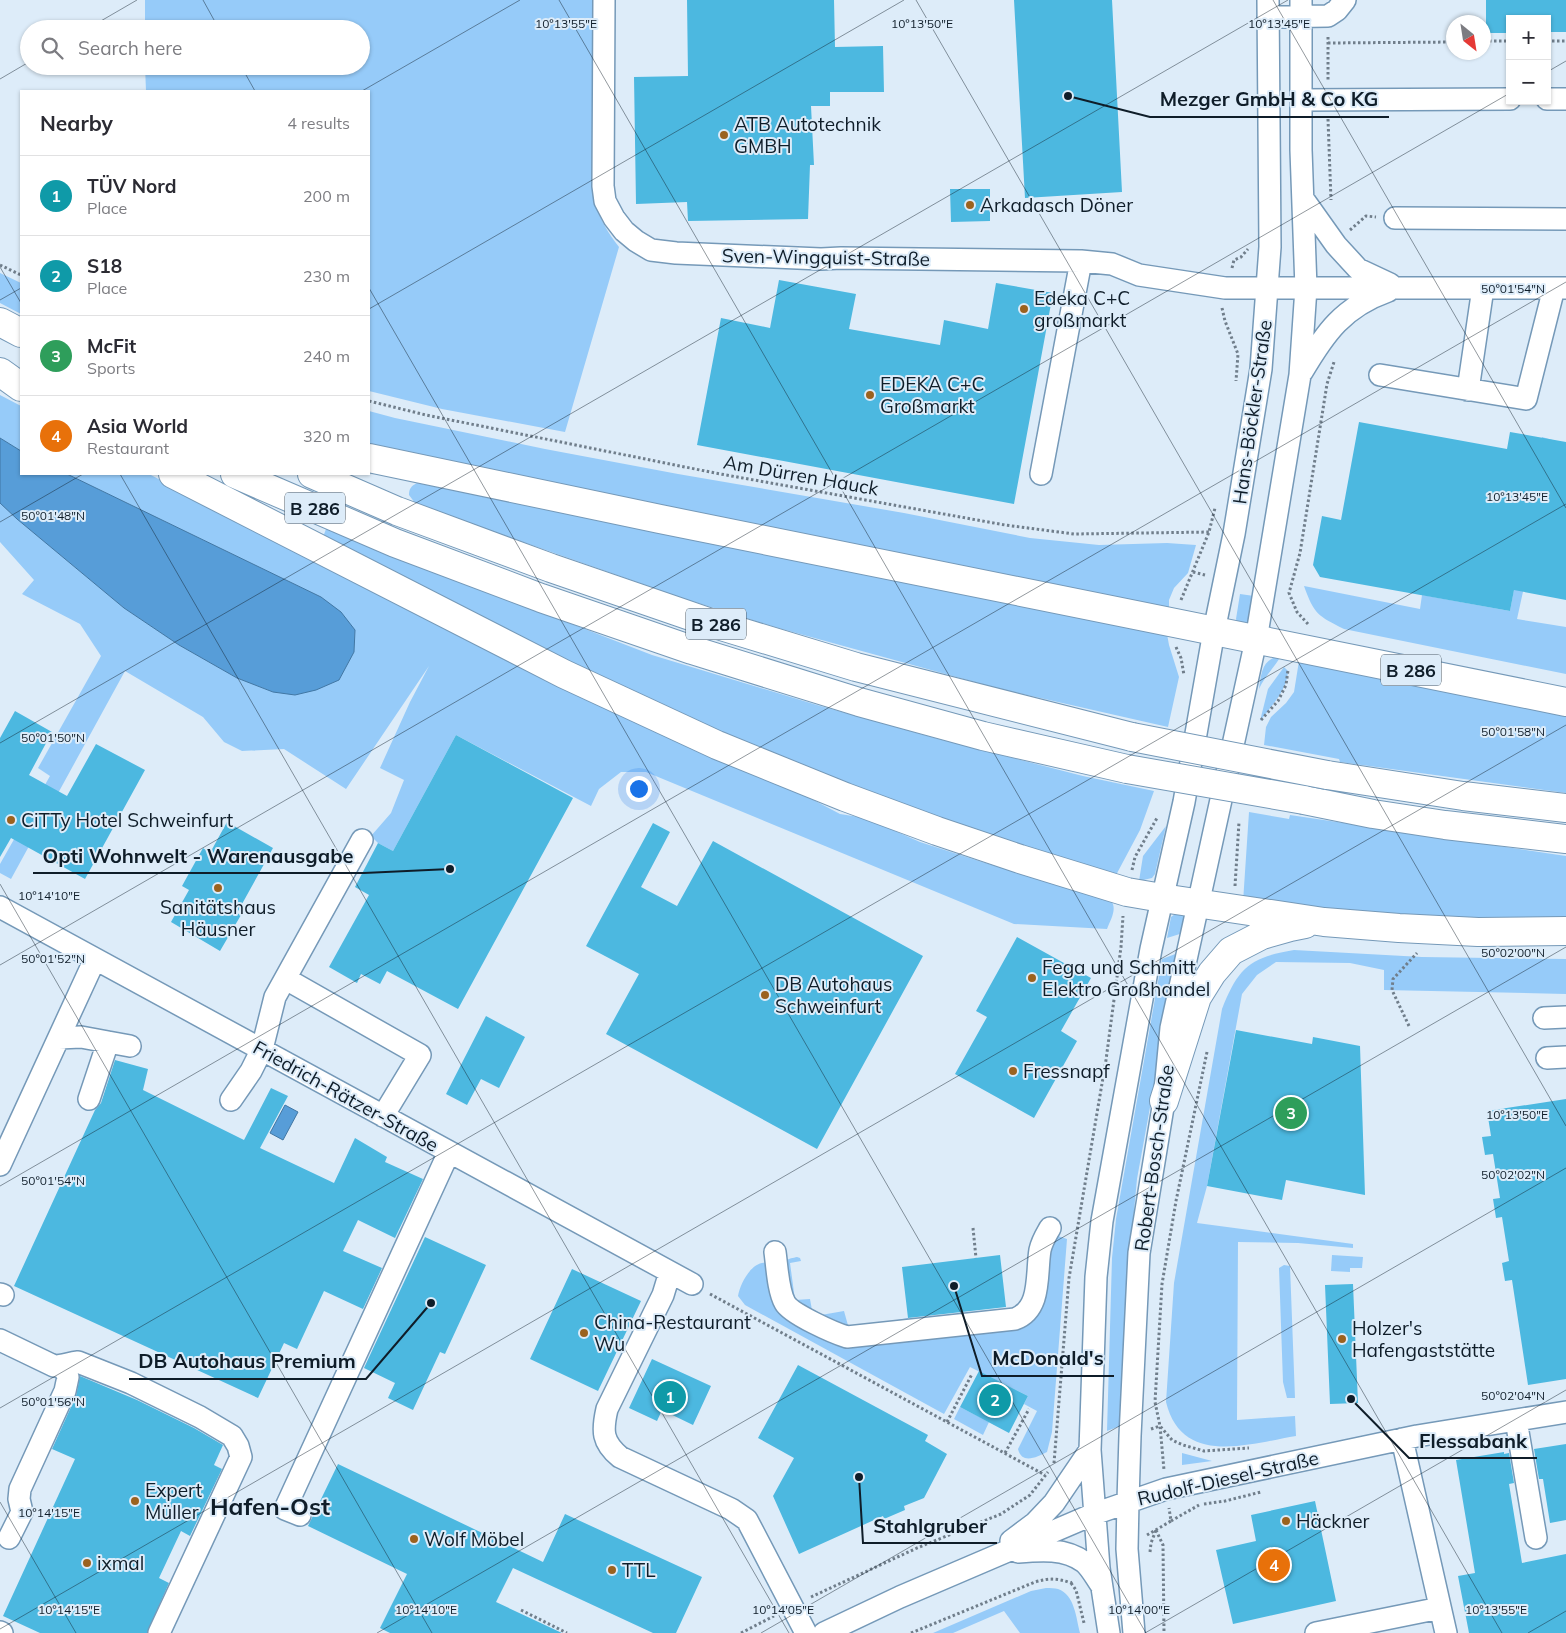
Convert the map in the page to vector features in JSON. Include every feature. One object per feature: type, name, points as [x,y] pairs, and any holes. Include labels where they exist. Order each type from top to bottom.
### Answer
[{"type":"highway","points":[[0,322],[20,332]]},
{"type":"highway","points":[[0,368],[20,378]]},
{"type":"highway","points":[[0,372],[20,386]]},
{"type":"highway","points":[[370,458],[1214,631]]},
{"type":"highway","name":"B 286","points":[[175,475],[564,674],[717,744],[812,784],[937,831],[1020,859],[1127,892],[1324,922],[1478,932],[1566,931]]},
{"type":"highway","name":"B 286","points":[[237,475],[395,542],[542,598],[692,650],[859,702],[983,736],[1126,769],[1373,814],[1445,825],[1566,839]]},
{"type":"highway","name":"B 286","points":[[314,475],[397,511],[551,568],[708,622],[856,668],[1132,737],[1328,775],[1463,796],[1566,808]]},
{"type":"highway","name":"B 286","points":[[1214,631],[1566,702]]},
{"type":"highway","name":"B 286","points":[[1164,1102],[1197,997],[1212,973],[1230,951],[1262,935],[1290,927],[1324,922]]},
{"type":"street","name":"Sven-Wingquist-Straße","points":[[604,0],[602,186],[605,201],[614,218],[624,231],[651,250],[676,253],[821,259],[1081,261],[1112,264],[1139,275],[1225,288],[1560,288]]},
{"type":"street","points":[[1301,8],[1328,16],[1337,10],[1345,0]]},
{"type":"street","name":"Hans-Böckler-Straße","points":[[1184,802],[1214,631],[1234,534],[1261,369],[1268,288],[1271,205],[1268,8],[1301,8],[1301,100],[1306,288],[1300,375],[1256,640],[1217,819]]},
{"type":"street","points":[[1301,100],[1506,99]]},
{"type":"street","points":[[1551,99],[1566,99]]},
{"type":"street","points":[[1304,200],[1336,245],[1358,269],[1397,288]]},
{"type":"street","points":[[1395,218],[1566,219]]},
{"type":"street","points":[[1041,474],[1081,261]]},
{"type":"street","name":"Hans-Böckler-Straße","points":[[1300,375],[1320,341],[1350,309],[1370,297],[1397,288]]},
{"type":"street","points":[[1468,390],[1483,288]]},
{"type":"street","points":[[1380,375],[1526,399],[1560,288]]},
{"type":"street","name":"Robert-Bosch-Straße","points":[[1110,1633],[1101,1586],[1090,1450],[1096,1277],[1102,1221],[1151,949],[1184,802]]},
{"type":"street","name":"Robert-Bosch-Straße","points":[[1134,1633],[1128,1549],[1128,1501],[1140,1253],[1164,1102],[1171,1028],[1217,819]]},
{"type":"street","points":[[231,1100],[251,1071],[262,1050],[276,997],[362,840]]},
{"type":"street","name":"Friedrich-Rätzer-Straße","points":[[0,907],[692,1284]]},
{"type":"street","points":[[0,1165],[95,959]]},
{"type":"street","points":[[286,979],[420,1055],[383,1116]]},
{"type":"street","points":[[1544,1018],[1566,1017]]},
{"type":"street","points":[[59,1038],[81,1037],[130,1046]]},
{"type":"street","points":[[89,1099],[108,1042]]},
{"type":"street","points":[[300,1515],[285,1510],[449,1152]]},
{"type":"street","points":[[775,1252],[785,1303],[791,1309],[832,1332],[847,1337],[1015,1319],[1023,1316],[1034,1301],[1040,1248],[1050,1228]]},
{"type":"street","points":[[670,1272],[663,1295],[607,1409],[603,1425],[608,1444],[620,1457],[732,1508],[747,1520],[806,1633]]},
{"type":"street","points":[[0,1340],[54,1366],[78,1362],[130,1383],[208,1422],[232,1436],[238,1446],[240,1457],[160,1633]]},
{"type":"street","points":[[9,1538],[22,1512],[19,1499],[20,1489],[65,1391],[68,1377],[63,1366]]},
{"type":"street","name":"Rudolf-Diesel-Straße","points":[[824,1633],[900,1597],[1094,1514],[1166,1489],[1402,1439],[1566,1412]]},
{"type":"street","points":[[1516,1420],[1536,1538]]},
{"type":"street","points":[[1402,1439],[1446,1633]]},
{"type":"street","points":[[996,1556],[1035,1523],[1054,1503],[1090,1450]]},
{"type":"street","name":"Rudolf-Diesel-Straße","points":[[996,1556],[1040,1550],[1064,1552],[1085,1563],[1101,1586]]},
{"type":"street","points":[[1316,1633],[1440,1608]]},
{"type":"path","points":[[1491,41],[1506,41]]},
{"type":"path","points":[[1551,41],[1566,41]]},
{"type":"path","points":[[1328,43],[1446,42]]},
{"type":"path","points":[[1345,234],[1366,216],[1395,218]]},
{"type":"path","points":[[0,265],[20,275]]},
{"type":"path","points":[[1300,553],[1327,384],[1336,357]]},
{"type":"path","name":"Am Dürren Hauck","points":[[370,400],[426,415],[696,469],[1005,525],[1074,534],[1209,532],[1234,534]]},
{"type":"path","points":[[1258,724],[1278,701],[1286,685],[1288,669]]},
{"type":"path","points":[[1231,907],[1235,884],[1241,813]]},
{"type":"path","points":[[1409,1026],[1392,990],[1394,979],[1421,947]]},
{"type":"path","points":[[1207,1049],[1176,1201],[1162,1284],[1155,1402],[1160,1426],[1172,1440],[1183,1445],[1204,1451],[1257,1448]]},
{"type":"path","points":[[972,1228],[976,1258]]},
{"type":"path","points":[[692,1284],[1045,1475]]},
{"type":"path","points":[[947,1422],[972,1374]]},
{"type":"path","points":[[1005,1453],[1029,1409]]},
{"type":"path","points":[[1172,1521],[1198,1505]]},
{"type":"path","points":[[1156,1530],[1163,1544],[1164,1633]]},
{"type":"path","points":[[1071,1583],[1076,1590],[1085,1624]]},
{"type":"path","points":[[521,1610],[567,1633]]},
{"type":"shaded area","points":[[145,0],[594,0],[596,205],[605,227],[619,247],[565,432],[442,409],[370,391],[370,90],[146,90],[145,75],[370,75],[370,20],[145,20]]},
{"type":"shaded area","points":[[0,273],[20,283],[20,313],[0,303]]},
{"type":"shaded area","points":[[0,395],[20,405],[20,450],[0,438]]},
{"type":"shaded area","points":[[370,411],[545,449],[904,513],[1030,538],[1099,545],[1167,543],[1196,545],[1188,573],[1174,588],[1169,600],[1169,611],[1111,602],[1065,586],[370,450]]},
{"type":"shaded area","points":[[1542,437],[1556,441],[1517,619],[1566,627],[1566,674],[1344,629],[1328,621],[1314,608],[1304,586],[1420,609],[1422,595],[1510,611]]},
{"type":"shaded area","points":[[0,438],[20,450],[20,475],[69,475],[321,597],[341,612],[355,630],[354,652],[339,680],[316,690],[295,695],[273,692],[237,678],[179,645],[124,608],[0,503]]},
{"type":"shaded area","points":[[69,475],[151,475],[235,519],[789,787],[840,814],[859,817],[920,842],[982,862],[1110,899],[1114,910],[1112,917],[1107,929],[1014,924],[646,772],[621,772],[599,789],[591,806],[456,735],[393,851],[378,843],[371,836],[391,813],[404,780],[380,768],[410,702],[429,666],[346,789],[284,749],[242,751],[224,742],[203,717],[125,671],[11,879],[0,873],[0,864],[50,776],[38,768],[101,656],[80,624],[22,594],[34,580],[0,542],[0,503],[124,608],[179,645],[237,678],[273,692],[339,679],[354,652],[355,630],[321,597]]},
{"type":"shaded area","points":[[417,483],[1167,634],[1179,677],[1168,727],[1000,689],[778,628],[682,598],[424,507],[415,503],[409,495],[413,485]]},
{"type":"shaded area","points":[[326,529],[652,655],[817,705],[935,738],[1083,776],[1154,791],[1140,830],[1115,877],[827,781],[602,679],[322,540]]},
{"type":"shaded area","points":[[1240,594],[1254,596],[1249,620],[1243,625],[1237,622],[1236,619]]},
{"type":"shaded area","points":[[1281,656],[1259,689],[1262,672],[1266,663],[1275,657]]},
{"type":"shaded area","points":[[1299,661],[1566,714],[1566,793],[1340,762],[1339,759],[1264,745],[1266,727],[1271,717],[1286,703],[1294,692]]},
{"type":"shaded area","points":[[1284,667],[1288,671],[1282,692],[1260,721],[1268,689]]},
{"type":"shaded area","points":[[1249,812],[1289,819],[1290,815],[1566,856],[1566,920],[1454,920],[1243,902]]},
{"type":"shaded area","points":[[1166,826],[1155,874],[1152,878],[1139,881],[1143,856]]},
{"type":"shaded area","points":[[1182,911],[1186,916],[1183,933],[1167,938],[1171,917]]},
{"type":"shaded area","points":[[1294,950],[1422,957],[1566,959],[1566,994],[1384,990],[1384,970],[1350,963],[1276,962],[1257,975],[1242,994],[1207,1186],[1197,1223],[1353,1244],[1353,1248],[1298,1243],[1238,1242],[1237,1420],[1295,1416],[1296,1436],[1238,1446],[1219,1446],[1202,1443],[1186,1436],[1174,1422],[1166,1402],[1174,1283],[1222,1009],[1234,983],[1247,967],[1266,956]]},
{"type":"shaded area","points":[[1178,953],[1137,1179],[1129,1264],[1120,1426],[1107,1431],[1112,1258],[1116,1219],[1162,959]]},
{"type":"shaded area","points":[[285,1105],[298,1112],[283,1140],[270,1133]]},
{"type":"shaded area","points":[[1058,1236],[1067,1239],[1052,1432],[1047,1452],[1030,1458],[1023,1457],[1018,1449],[1037,1411],[1024,1404],[1028,1396],[970,1367],[944,1414],[745,1305],[738,1296],[744,1279],[752,1269],[756,1265],[767,1263],[777,1295],[846,1343],[1018,1327],[1053,1238]]},
{"type":"shaded area","points":[[1332,1255],[1363,1257],[1362,1268],[1350,1268],[1350,1272],[1331,1271]]},
{"type":"shaded area","points":[[797,1257],[801,1261],[790,1263],[795,1300],[810,1299],[812,1310],[821,1315],[844,1311],[849,1329],[908,1318],[908,1324],[874,1330],[848,1330],[828,1324],[806,1314],[790,1301],[785,1281],[784,1269],[786,1261]]},
{"type":"shaded area","points":[[1284,1265],[1290,1266],[1295,1398],[1287,1398],[1283,1382],[1279,1268]]},
{"type":"shaded area","points":[[960,1407],[989,1422],[983,1435],[954,1419]]},
{"type":"shaded area","points":[[1182,1453],[1212,1461],[1182,1465]]},
{"type":"shaded area","points":[[1046,1588],[1058,1589],[1068,1596],[1074,1608],[1080,1633],[1020,1633],[1004,1611],[953,1633],[933,1633],[1031,1591]]},
{"type":"building","name":"ATB Autotechnik GMBH","points":[[687,0],[834,0],[835,47],[883,46],[884,92],[830,92],[830,106],[811,106],[814,165],[810,165],[808,219],[688,221],[687,202],[636,204],[634,77],[688,76]]},
{"type":"building","points":[[1014,0],[1112,0],[1122,192],[1025,198]]},
{"type":"building","points":[[1486,0],[1566,0],[1566,32],[1551,32],[1551,15],[1506,15],[1506,33],[1491,33],[1491,15],[1486,15]]},
{"type":"building","name":"Arkadasch Döner","points":[[950,189],[990,189],[990,221],[951,222]]},
{"type":"building","name":"EDEKA C+C Großmarkt","points":[[779,280],[856,294],[849,329],[940,345],[944,320],[988,329],[996,283],[1053,293],[1014,504],[697,445],[721,318],[770,328]]},
{"type":"building","points":[[1359,422],[1507,449],[1510,432],[1566,442],[1566,600],[1514,590],[1510,611],[1320,577],[1313,565],[1322,516],[1341,520]]},
{"type":"building","points":[[15,711],[52,732],[29,775],[67,796],[96,744],[145,770],[85,879],[11,838],[0,857],[0,738]]},
{"type":"building","points":[[456,735],[573,798],[458,1009],[387,971],[380,984],[361,974],[357,983],[329,967],[369,895],[355,887],[378,843],[393,851]]},
{"type":"building","name":"Sanitätshaus Häusner","points":[[227,822],[273,848],[237,913],[241,915],[220,951],[171,922],[189,890],[182,886],[203,848],[210,853]]},
{"type":"building","name":"DB Autohaus Schweinfurt","points":[[653,823],[670,832],[641,887],[677,906],[713,841],[923,956],[817,1149],[606,1034],[639,974],[586,946]]},
{"type":"building","points":[[1017,937],[1091,978],[1061,1031],[1077,1041],[1034,1118],[955,1074],[987,1017],[976,1011]]},
{"type":"building","points":[[486,1016],[525,1037],[499,1088],[481,1079],[467,1105],[446,1094]]},
{"type":"building","points":[[1236,1030],[1312,1044],[1313,1037],[1360,1046],[1365,1195],[1286,1180],[1282,1200],[1207,1186]]},
{"type":"building","points":[[115,1060],[148,1069],[143,1090],[244,1140],[271,1088],[288,1096],[260,1148],[334,1183],[355,1138],[387,1157],[385,1162],[423,1179],[395,1238],[358,1220],[343,1251],[382,1268],[363,1309],[324,1291],[297,1349],[284,1343],[258,1398],[14,1286],[95,1110],[101,1103]]},
{"type":"building","points":[[1566,1099],[1566,1379],[1528,1385],[1512,1280],[1505,1281],[1502,1263],[1509,1261],[1502,1217],[1496,1218],[1493,1199],[1500,1198],[1493,1154],[1485,1155],[1482,1137],[1491,1136],[1487,1111]]},
{"type":"building","points":[[425,1237],[486,1265],[445,1354],[440,1352],[413,1410],[388,1398],[395,1383],[364,1368]]},
{"type":"building","points":[[1000,1255],[1006,1307],[908,1318],[902,1267]]},
{"type":"building","name":"China-Restaurant Wu","points":[[572,1269],[641,1301],[598,1391],[530,1359]]},
{"type":"building","points":[[1353,1284],[1358,1403],[1330,1404],[1325,1285]]},
{"type":"building","points":[[652,1359],[711,1386],[693,1425],[662,1410],[657,1421],[629,1408]]},
{"type":"building","points":[[798,1365],[928,1435],[925,1441],[947,1454],[924,1498],[904,1506],[905,1510],[884,1519],[883,1516],[799,1554],[773,1496],[794,1458],[758,1438]]},
{"type":"building","points":[[979,1371],[1028,1396],[1009,1433],[960,1407]]},
{"type":"building","name":"Expert Müller","points":[[80,1376],[137,1400],[194,1428],[223,1445],[214,1465],[222,1469],[190,1536],[181,1531],[159,1578],[169,1583],[147,1633],[40,1633],[3,1616],[75,1459],[52,1449],[76,1396]]},
{"type":"building","points":[[1566,1444],[1566,1520],[1550,1523],[1543,1479],[1539,1479],[1534,1449]]},
{"type":"building","points":[[1504,1452],[1504,1454],[1509,1453],[1514,1483],[1509,1484],[1522,1563],[1566,1554],[1566,1633],[1469,1633],[1458,1576],[1475,1573],[1456,1460]]},
{"type":"building","name":"Wolf Möbel","points":[[338,1464],[543,1562],[565,1514],[702,1577],[676,1633],[653,1633],[513,1568],[496,1602],[562,1633],[390,1633],[380,1628],[407,1574],[308,1526]]},
{"type":"building","points":[[1315,1501],[1336,1601],[1233,1624],[1216,1550],[1256,1541],[1251,1515]]},
{"type":"place","name":"Mezger GmbH & Co KG","points":[[1068,96]]},
{"type":"place","name":"ATB Autotechnik GMBH","points":[[724,135]]},
{"type":"place","name":"Arkadasch Döner","points":[[970,205]]},
{"type":"place","name":"Edeka C+C großmarkt","points":[[1024,309]]},
{"type":"place","name":"EDEKA C+C Großmarkt","points":[[870,395]]},
{"type":"place","name":"CiTTy Hotel Schweinfurt","points":[[11,820]]},
{"type":"place","name":"Opti Wohnwelt - Warenausgabe","points":[[450,869]]},
{"type":"place","name":"Sanitätshaus Häusner","points":[[218,888]]},
{"type":"place","name":"Fega und Schmitt Elektro Großhandel","points":[[1032,978]]},
{"type":"place","name":"DB Autohaus Schweinfurt","points":[[765,995]]},
{"type":"place","name":"Fressnapf","points":[[1013,1071]]},
{"type":"place","name":"McFit","points":[[1291,1113]]},
{"type":"place","name":"McDonald's","points":[[954,1286]]},
{"type":"place","name":"DB Autohaus Premium","points":[[431,1303]]},
{"type":"place","name":"China-Restaurant Wu","points":[[584,1333]]},
{"type":"place","name":"Holzer's Hafengaststätte","points":[[1342,1339]]},
{"type":"place","name":"TÜV Nord","points":[[670,1397]]},
{"type":"place","name":"Flessabank","points":[[1351,1399]]},
{"type":"place","name":"S18","points":[[995,1400]]},
{"type":"place","name":"Stahlgruber","points":[[859,1477]]},
{"type":"place","name":"Expert Müller","points":[[135,1501]]},
{"type":"place","name":"Häckner","points":[[1286,1521]]},
{"type":"place","name":"Wolf Möbel","points":[[414,1539]]},
{"type":"place","name":"ixmal","points":[[87,1563]]},
{"type":"place","name":"Asia World","points":[[1274,1565]]},
{"type":"place","name":"TTL","points":[[612,1570]]},
{"type":"district","name":"Hafen-Ost","points":[[270,1506]]}]
